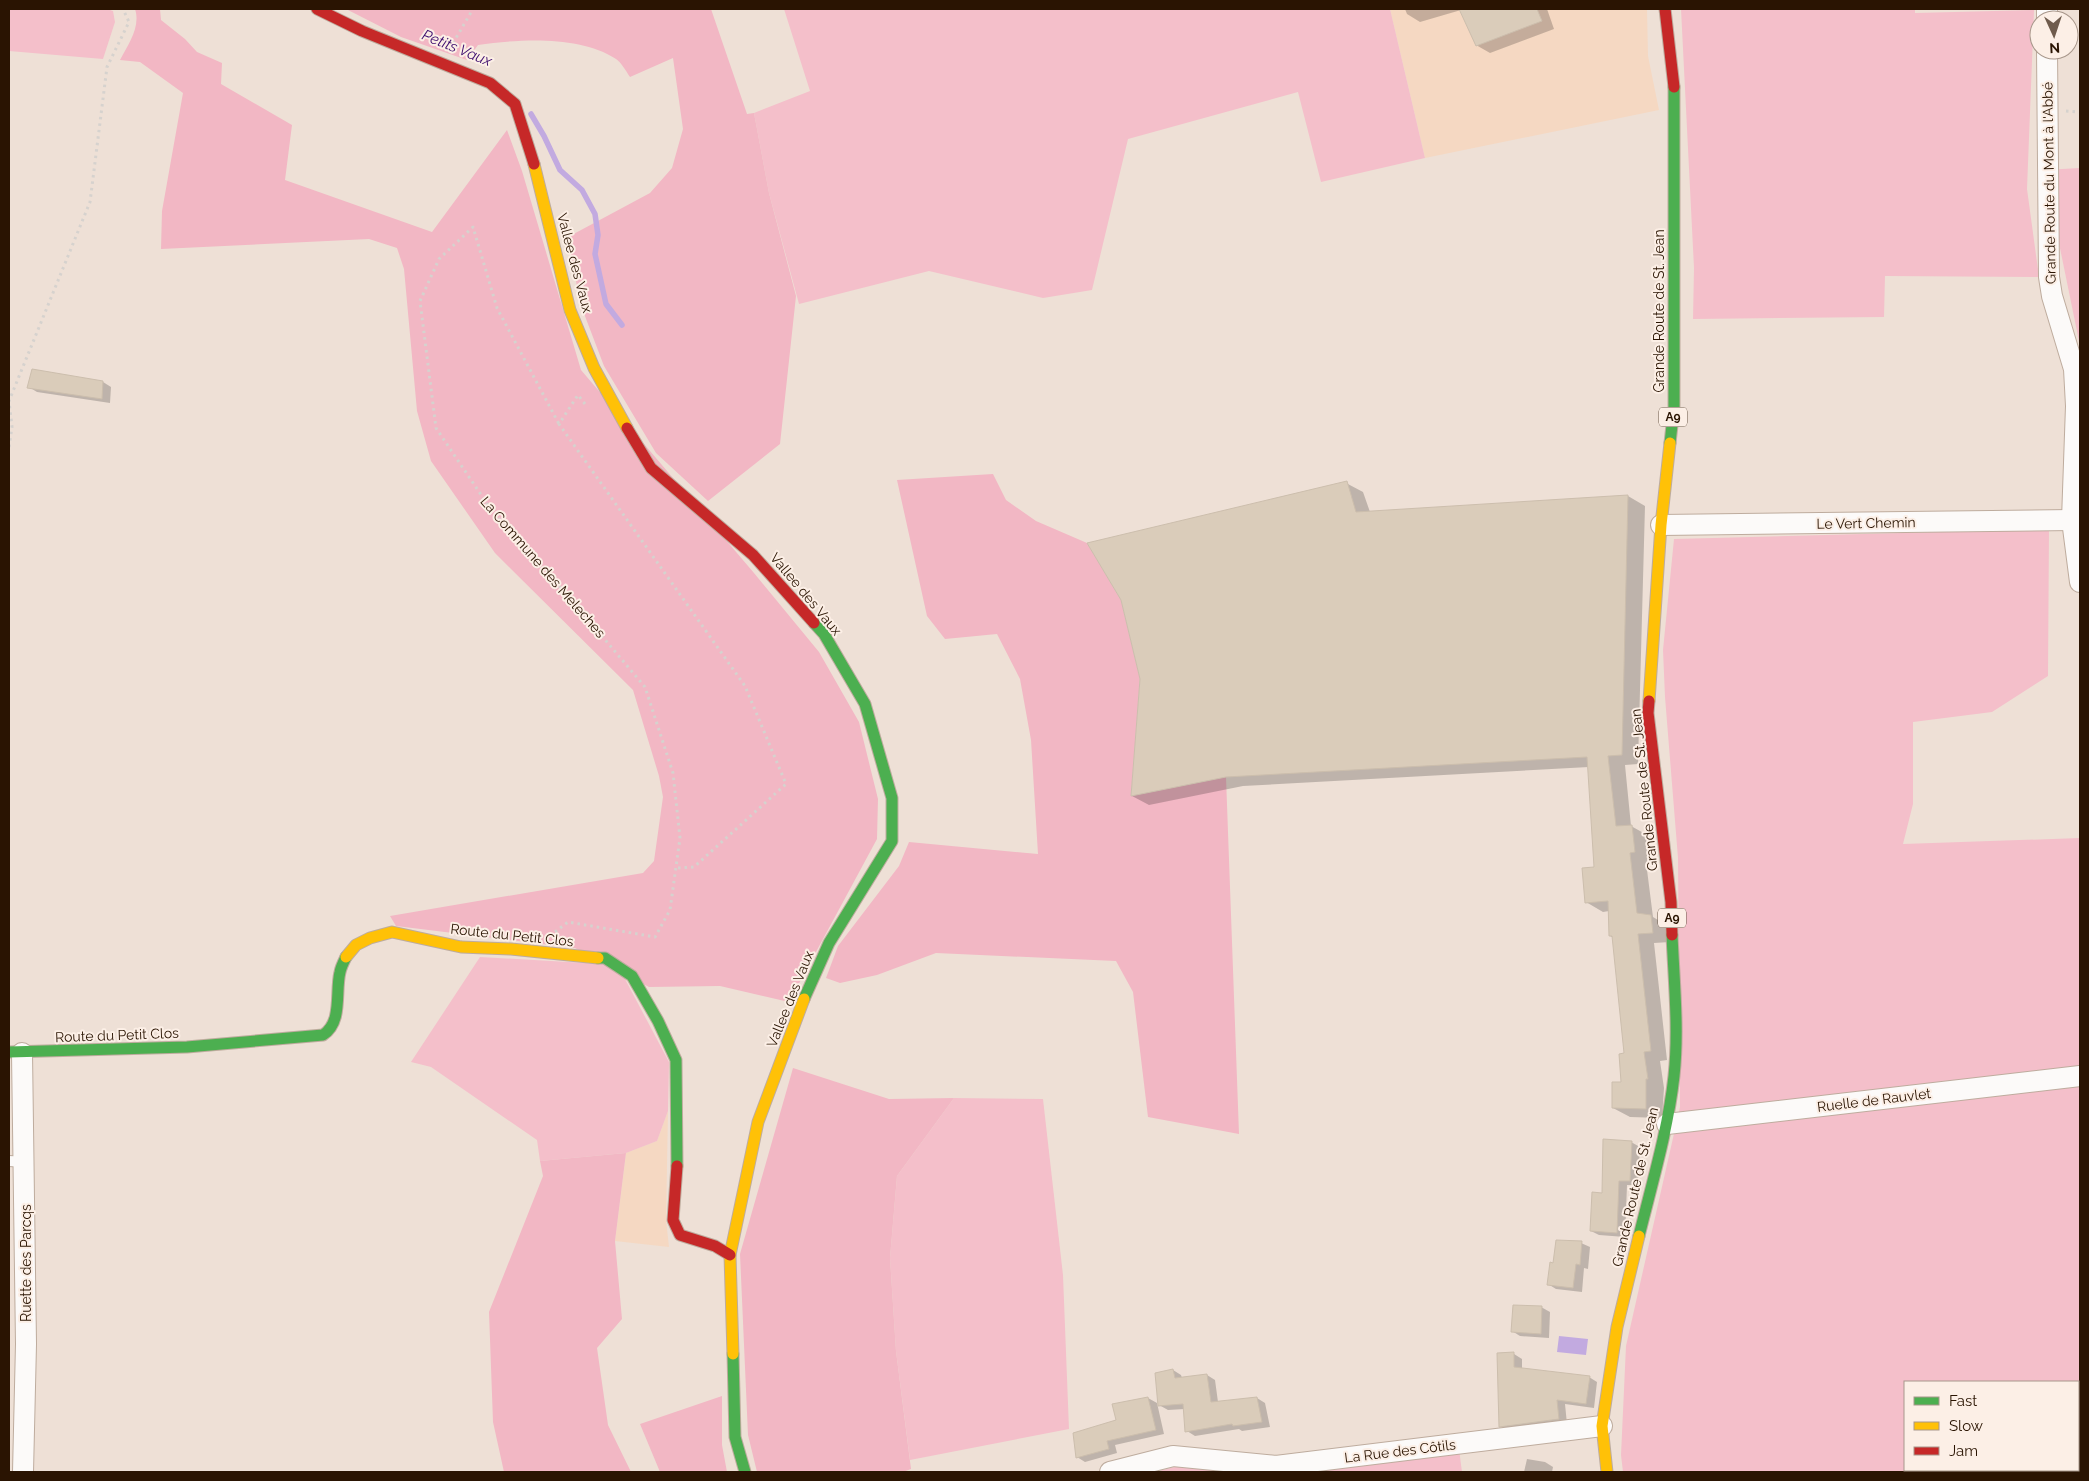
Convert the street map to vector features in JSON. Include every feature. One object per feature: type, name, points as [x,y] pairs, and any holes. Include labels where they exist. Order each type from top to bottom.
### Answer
[{"type":"street","name":"Vallee des Vaux","points":[[317,9],[362,31],[490,83],[515,104],[533,160],[570,310],[594,368],[617,412],[651,468],[753,555],[824,634],[866,704],[892,798],[892,841],[829,943],[814,974],[758,1122],[730,1255],[735,1437],[745,1472]]},
{"type":"street","name":"Grande Route de St. Jean","points":[[1607,1472],[1602,1426],[1616,1327],[1667,1124],[1674,1075],[1676,1017],[1671,902],[1648,713],[1661,525],[1674,408],[1674,80],[1665,9]]},
{"type":"street","name":"Grande Route du Mont à l'Abbé","points":[[2047,60],[2049,277],[2052,296],[2077,369],[2072,520],[2080,582]]},
{"type":"street","name":"Le Vert Chemin","points":[[1661,525],[2072,520]]},
{"type":"street","name":"Route du Petit Clos","points":[[15,1052],[187,1047],[322,1035],[331,1030],[335,1021],[340,971],[346,956],[356,945],[370,938],[392,932],[461,947],[511,949],[568,956],[605,958],[632,976],[658,1021],[676,1060],[678,1144],[674,1220],[680,1235],[715,1246],[730,1255]]},
{"type":"street","name":"Ruette des Parcqs","points":[[15,1052],[17,1162],[26,1344],[23,1472]]},
{"type":"street","name":"Ruelle de Rauvlet","points":[[1667,1124],[2080,1076]]},
{"type":"street","name":"La Rue des Côtils","points":[[1110,1472],[1173,1456],[1276,1466],[1602,1426]]},
{"type":"path","points":[[9,446],[12,427],[9,401],[90,202],[107,67],[129,22],[123,9]]},
{"type":"path","points":[[451,45],[473,9]]},
{"type":"path","name":"La Commune des Meleches","points":[[568,956],[550,935],[568,922],[655,937],[670,910],[677,868],[680,838],[673,773],[645,688],[574,603],[492,511],[436,428],[420,301],[439,259],[473,227],[497,308],[559,424],[745,686],[786,784],[694,867],[677,868]]},
{"type":"path","points":[[559,424],[578,395],[589,409]]},
{"type":"shaded area","points":[[9,9],[107,9],[113,11],[115,22],[103,59],[9,51]]},
{"type":"shaded area","points":[[135,9],[160,9],[161,20],[185,39],[197,52],[222,63],[221,84],[292,125],[285,180],[432,232],[507,130],[522,171],[581,370],[819,652],[859,722],[878,799],[877,839],[789,1002],[720,986],[649,987],[575,948],[396,926],[390,916],[643,873],[654,861],[663,797],[659,776],[633,690],[495,553],[431,461],[417,411],[404,269],[397,248],[369,239],[161,249],[162,211],[183,93],[140,62],[120,60],[135,29]]},
{"type":"shaded area","points":[[346,9],[711,9],[747,114],[754,113],[769,193],[796,296],[780,444],[708,501],[656,453],[604,366],[580,303],[568,237],[650,193],[672,168],[683,129],[673,58],[630,77],[618,60],[601,51],[567,42],[530,40],[478,45],[467,60],[401,37]]},
{"type":"shaded area","points":[[784,9],[1390,9],[1425,158],[1321,182],[1298,92],[1128,139],[1092,290],[1043,298],[929,271],[799,304],[769,193],[754,113],[810,91]]},
{"type":"shaded area","points":[[1390,9],[1647,9],[1648,56],[1659,110],[1425,158]]},
{"type":"shaded area","points":[[1681,9],[1915,9],[1915,13],[2029,10],[2029,60],[2032,60],[2027,189],[2039,277],[1885,276],[1884,317],[1693,319],[1694,268]]},
{"type":"shaded area","points":[[2080,168],[2080,346],[2044,170]]},
{"type":"shaded area","points":[[993,474],[1006,500],[1036,521],[1087,543],[1121,600],[1140,679],[1131,796],[1226,777],[1239,1134],[1148,1117],[1133,992],[1116,961],[936,953],[877,975],[840,983],[826,978],[838,946],[899,866],[909,842],[1038,854],[1031,740],[1020,679],[997,634],[945,639],[927,616],[897,480]]},
{"type":"shaded area","points":[[2049,529],[2048,676],[1992,712],[1913,722],[1913,804],[1903,844],[2080,838],[2080,1472],[1623,1472],[1621,1455],[1626,1346],[1680,1107],[1678,858],[1663,650],[1674,539]]},
{"type":"shaded area","points":[[480,957],[603,964],[625,979],[669,1062],[668,1111],[657,1141],[626,1153],[540,1161],[537,1140],[431,1067],[411,1062]]},
{"type":"shaded area","points":[[793,1068],[889,1099],[954,1098],[897,1176],[890,1258],[896,1351],[911,1469],[903,1472],[757,1472],[748,1435],[740,1254]]},
{"type":"shaded area","points":[[954,1098],[1043,1099],[1063,1275],[1069,1429],[910,1460],[896,1351],[890,1258],[897,1176]]},
{"type":"shaded area","points":[[668,1111],[666,1220],[669,1247],[615,1241],[626,1153],[657,1141]]},
{"type":"shaded area","points":[[626,1153],[615,1241],[622,1319],[597,1348],[608,1425],[631,1472],[504,1472],[493,1422],[489,1312],[543,1176],[540,1161]]},
{"type":"shaded area","points":[[1559,1336],[1588,1339],[1586,1355],[1557,1352]]},
{"type":"shaded area","points":[[722,1396],[722,1445],[727,1472],[660,1472],[640,1424]]},
{"type":"shaded area","points":[[1459,1449],[1462,1472],[1314,1472]]},
{"type":"shaded area","points":[[1190,1463],[1254,1472],[1155,1472]]},
{"type":"building","points":[[1459,9],[1537,9],[1542,21],[1476,46]]},
{"type":"building","points":[[32,369],[103,381],[102,399],[27,388]]},
{"type":"building","points":[[1347,481],[1356,512],[1628,495],[1622,755],[1608,756],[1616,826],[1632,825],[1635,852],[1630,853],[1637,913],[1651,915],[1653,933],[1638,934],[1651,1051],[1644,1052],[1648,1079],[1646,1079],[1646,1109],[1612,1108],[1612,1082],[1621,1082],[1619,1054],[1624,1053],[1612,936],[1609,936],[1608,901],[1585,903],[1582,868],[1594,867],[1587,757],[1226,777],[1131,796],[1140,679],[1121,600],[1087,543]]},
{"type":"building","points":[[1603,1139],[1632,1141],[1630,1181],[1619,1181],[1617,1233],[1590,1231],[1592,1192],[1602,1193]]},
{"type":"building","points":[[1556,1240],[1582,1241],[1580,1265],[1576,1264],[1573,1288],[1547,1285],[1550,1262],[1553,1263]]},
{"type":"building","points":[[1513,1305],[1542,1306],[1541,1334],[1511,1332]]},
{"type":"building","points":[[1514,1352],[1514,1367],[1590,1376],[1586,1404],[1557,1400],[1559,1419],[1499,1427],[1497,1353]]},
{"type":"building","points":[[1173,1369],[1175,1378],[1207,1374],[1211,1402],[1257,1397],[1262,1422],[1233,1426],[1232,1424],[1185,1432],[1183,1404],[1158,1406],[1155,1373]]},
{"type":"building","points":[[1148,1397],[1156,1430],[1107,1441],[1109,1449],[1076,1458],[1073,1433],[1116,1420],[1112,1404]]},
{"type":"waterway","name":"Petits Vaux","points":[[531,114],[560,170],[582,190],[595,214],[598,235],[595,254],[606,304],[622,325]]},
{"type":"traffic: fast","points":[[1670,443],[1674,407],[1674,87]]},
{"type":"traffic: fast","points":[[804,999],[829,943],[892,841],[892,798],[865,704],[824,634],[814,623]]},
{"type":"traffic: fast","points":[[1639,1236],[1664,1136],[1674,1076],[1676,1024],[1672,935]]},
{"type":"traffic: fast","points":[[9,1052],[187,1047],[323,1035],[329,1029],[336,1015],[340,972],[346,957]]},
{"type":"traffic: fast","points":[[598,958],[605,958],[632,976],[658,1021],[676,1060],[677,1166]]},
{"type":"traffic: fast","points":[[733,1354],[735,1437],[745,1472]]},
{"type":"traffic: slow","points":[[534,164],[570,310],[594,368],[627,428]]},
{"type":"traffic: slow","points":[[1649,701],[1661,525],[1670,443]]},
{"type":"traffic: slow","points":[[346,957],[356,945],[370,938],[392,932],[461,947],[511,949],[598,958]]},
{"type":"traffic: slow","points":[[733,1354],[730,1255],[758,1122],[804,999]]},
{"type":"traffic: slow","points":[[1607,1472],[1602,1426],[1617,1327],[1639,1236]]},
{"type":"traffic: jam","points":[[317,9],[362,31],[490,83],[515,104],[534,164]]},
{"type":"traffic: jam","points":[[1665,9],[1674,87]]},
{"type":"traffic: jam","points":[[627,428],[651,468],[753,555],[814,623]]},
{"type":"traffic: jam","points":[[1649,701],[1648,713],[1671,902],[1672,935]]},
{"type":"traffic: jam","points":[[677,1166],[673,1220],[680,1235],[715,1246],[730,1255]]}]
